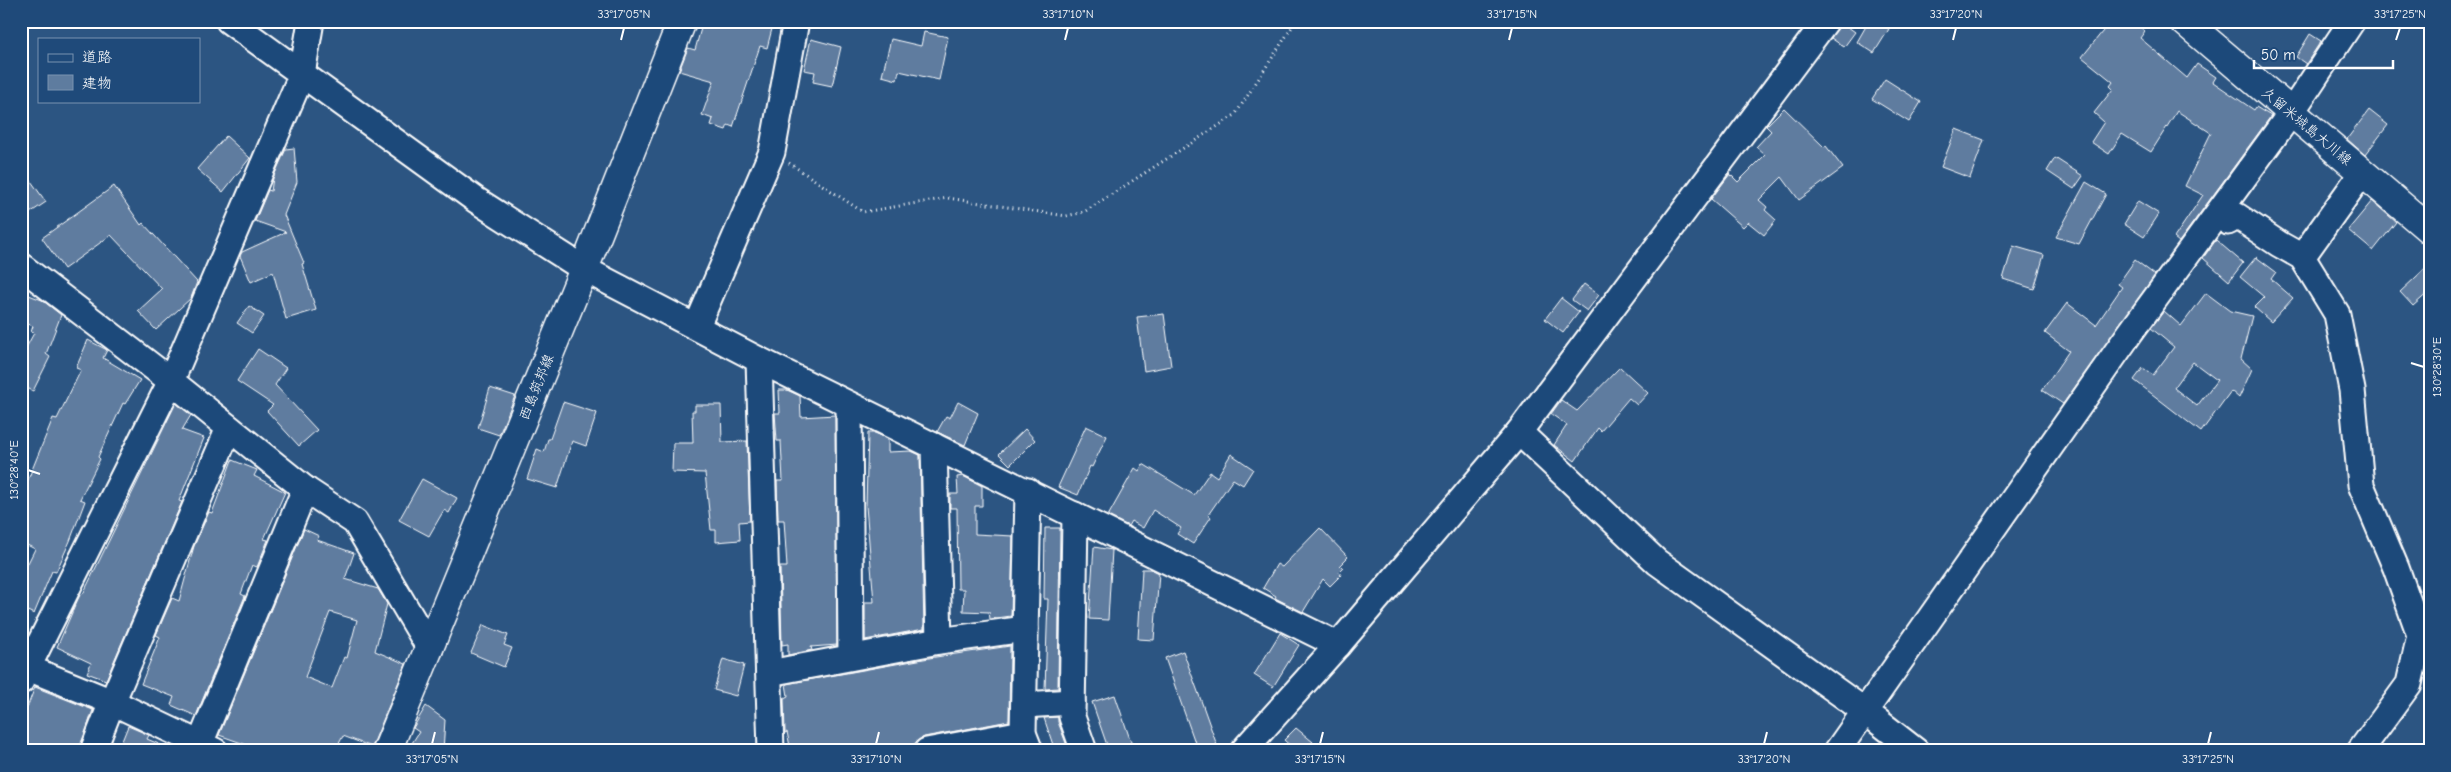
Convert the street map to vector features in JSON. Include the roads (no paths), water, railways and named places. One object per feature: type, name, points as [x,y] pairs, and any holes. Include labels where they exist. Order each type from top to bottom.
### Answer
[{"type":"main road","name":"西島筑邦線","points":[[387,751],[584,269],[682,21]]},
{"type":"main road","name":"久留米城島大川線","points":[[2184,21],[2430,230]]},
{"type":"street","points":[[229,21],[476,200],[584,269],[698,326],[759,360],[1338,645]]},
{"type":"street","points":[[305,488],[204,748],[112,702],[23,670],[171,381],[302,74],[311,21]]},
{"type":"street","points":[[698,326],[772,152],[796,21]]},
{"type":"street","points":[[1243,751],[1338,645],[1519,432],[1826,21]]},
{"type":"street","points":[[1837,751],[2113,358],[2292,113],[2352,21]]},
{"type":"street","points":[[2302,257],[2362,173]]},
{"type":"street","points":[[2219,215],[2228,222],[2237,216],[2302,257],[2337,314],[2352,390],[2361,484],[2396,568],[2420,635],[2409,684],[2360,751]]},
{"type":"street","points":[[21,266],[171,381],[305,488],[355,522],[430,649]]},
{"type":"street","points":[[759,360],[771,751]]},
{"type":"street","points":[[849,404],[851,657]]},
{"type":"street","points":[[94,751],[112,702],[229,428]]},
{"type":"street","points":[[1519,432],[1657,562],[1866,712],[1916,751]]},
{"type":"street","points":[[934,446],[939,641]]},
{"type":"street","points":[[927,751],[1026,742],[1024,705],[1028,491]]},
{"type":"street","points":[[1075,515],[1072,717],[1084,751]]},
{"type":"street","points":[[768,673],[939,641],[1025,629]]},
{"type":"street","points":[[1024,705],[1072,702]]}]
